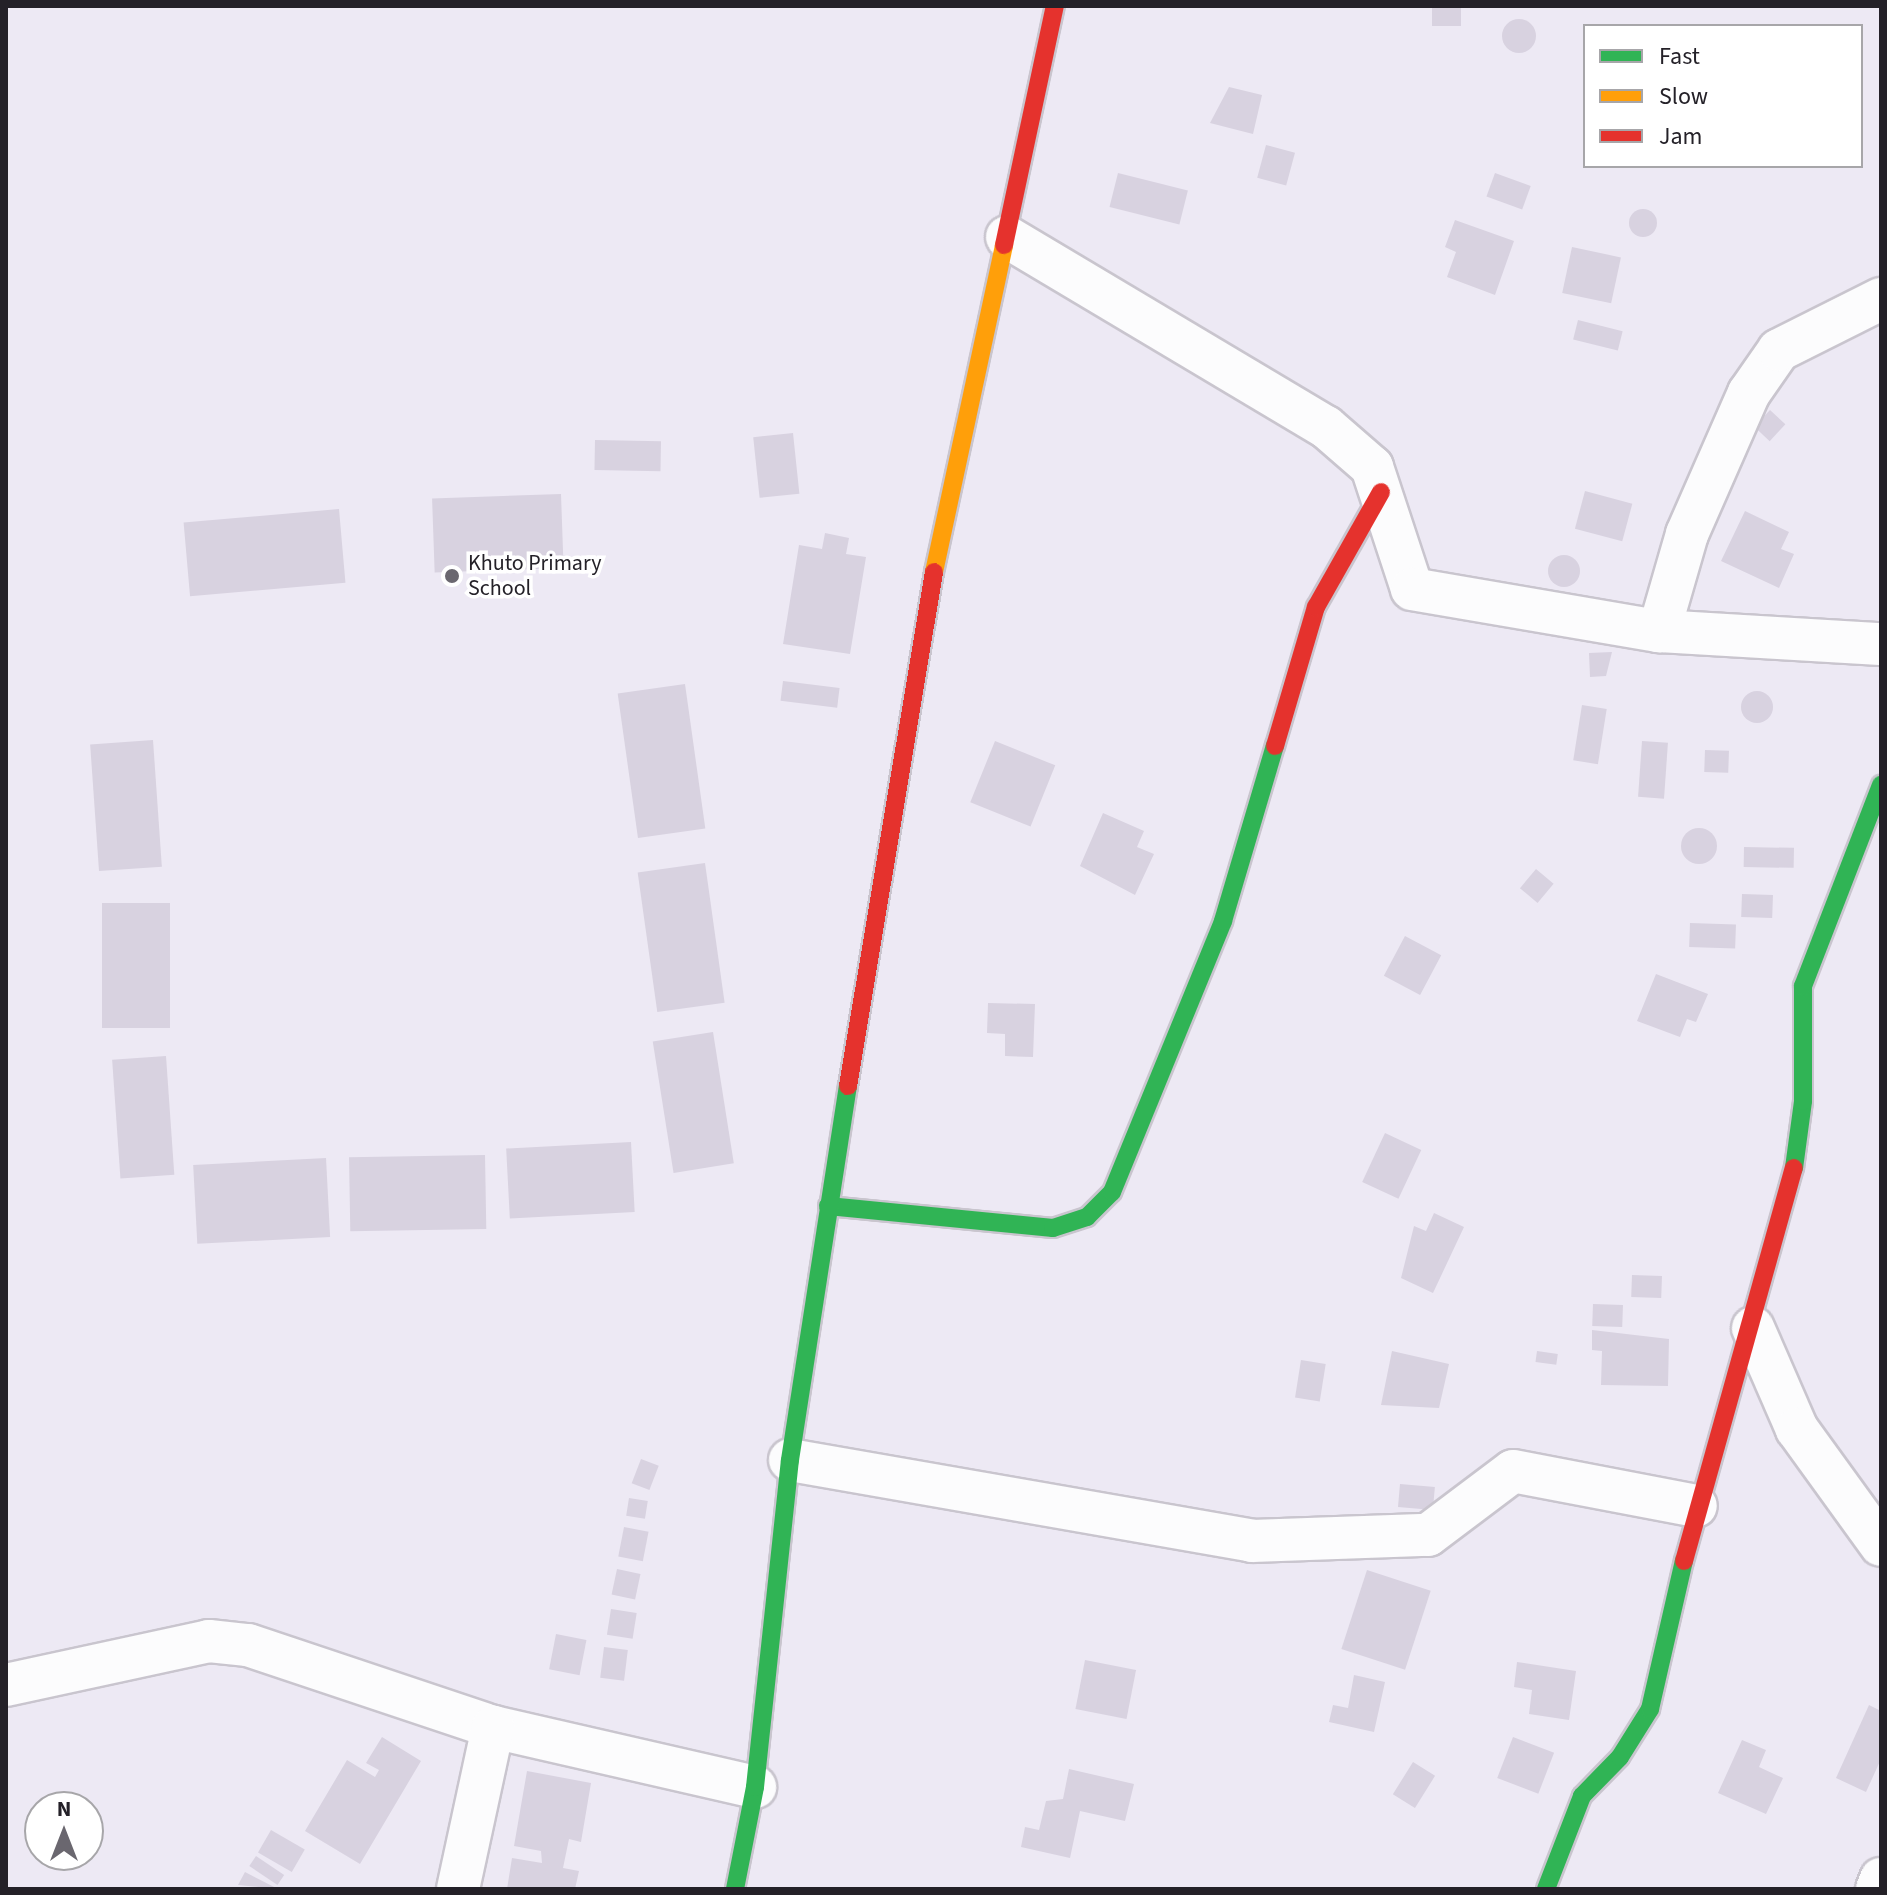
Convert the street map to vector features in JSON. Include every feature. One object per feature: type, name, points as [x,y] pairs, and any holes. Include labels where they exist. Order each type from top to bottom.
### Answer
[{"type":"street","points":[[735,1889],[755,1787],[790,1460],[828,1206],[923,625],[1055,6]]},
{"type":"street","points":[[1007,237],[1326,427],[1372,467],[1412,589],[1659,631],[1881,644]]},
{"type":"street","points":[[1659,631],[1687,534],[1749,393],[1779,350],[1881,299]]},
{"type":"street","points":[[828,1206],[1053,1228],[1087,1217],[1112,1192],[1223,921],[1316,607],[1343,548],[1381,492]]},
{"type":"street","points":[[1546,1889],[1582,1796],[1620,1757],[1650,1709],[1696,1506],[1753,1328],[1792,1183],[1803,1101],[1803,986],[1881,785]]},
{"type":"street","points":[[1753,1328],[1797,1429],[1881,1545]]},
{"type":"street","points":[[790,1460],[1252,1541],[1428,1535],[1513,1471],[1696,1506]]},
{"type":"street","points":[[6,1685],[209,1641],[248,1645],[493,1727],[755,1787]]},
{"type":"street","points":[[458,1889],[493,1727]]},
{"type":"street","points":[[1877,1889],[1881,1879]]},
{"type":"building","points":[[1432,7],[1461,7],[1461,26],[1432,26]]},
{"type":"building","points":[[1519,19],[1531,24],[1536,36],[1531,48],[1519,53],[1507,48],[1502,36],[1507,24]]},
{"type":"building","points":[[1229,87],[1262,95],[1253,134],[1210,123]]},
{"type":"building","points":[[1266,145],[1295,153],[1286,186],[1257,178]]},
{"type":"building","points":[[1118,173],[1188,190],[1179,224],[1110,207]]},
{"type":"building","points":[[1495,173],[1531,186],[1522,209],[1486,196]]},
{"type":"building","points":[[1643,209],[1653,213],[1657,223],[1653,233],[1643,237],[1633,233],[1629,223],[1633,213]]},
{"type":"building","points":[[1455,220],[1514,241],[1495,295],[1447,277],[1456,252],[1445,247]]},
{"type":"building","points":[[1572,247],[1621,257],[1611,303],[1562,293]]},
{"type":"building","points":[[1578,320],[1623,331],[1618,351],[1573,339]]},
{"type":"building","points":[[1770,410],[1785,424],[1770,441],[1754,427]]},
{"type":"building","points":[[793,433],[799,494],[760,498],[753,437]]},
{"type":"building","points":[[595,440],[661,441],[660,471],[594,470]]},
{"type":"building","points":[[1585,491],[1632,504],[1622,541],[1575,529]]},
{"type":"building","points":[[561,494],[564,568],[435,572],[432,499]]},
{"type":"building","points":[[339,509],[345,583],[190,596],[184,523]]},
{"type":"building","points":[[1745,511],[1789,532],[1781,549],[1794,554],[1779,588],[1721,561]]},
{"type":"building","points":[[825,533],[849,538],[846,554],[866,557],[850,654],[783,644],[799,545],[822,549]]},
{"type":"building","points":[[1564,555],[1575,560],[1580,571],[1575,582],[1564,587],[1553,582],[1548,571],[1553,560]]},
{"type":"building","points":[[1612,652],[1606,676],[1590,677],[1589,653]]},
{"type":"building","points":[[783,681],[840,688],[837,708],[781,701]]},
{"type":"building","points":[[685,684],[705,829],[638,838],[618,693]]},
{"type":"building","points":[[1757,691],[1768,696],[1773,707],[1768,718],[1757,723],[1746,718],[1741,707],[1746,696]]},
{"type":"building","points":[[1582,705],[1607,709],[1598,764],[1573,760]]},
{"type":"building","points":[[153,740],[162,867],[99,871],[90,744]]},
{"type":"building","points":[[995,741],[1055,765],[1031,827],[970,802]]},
{"type":"building","points":[[1642,741],[1668,743],[1664,799],[1638,797]]},
{"type":"building","points":[[1705,750],[1729,751],[1728,773],[1704,772]]},
{"type":"building","points":[[1103,813],[1144,831],[1137,847],[1154,854],[1135,895],[1080,866]]},
{"type":"building","points":[[1699,828],[1712,833],[1717,846],[1712,859],[1699,864],[1686,859],[1681,846],[1686,833]]},
{"type":"building","points":[[1744,847],[1794,848],[1794,868],[1744,867]]},
{"type":"building","points":[[705,863],[725,1003],[657,1012],[638,872]]},
{"type":"building","points":[[1536,869],[1554,884],[1538,903],[1520,888]]},
{"type":"building","points":[[1742,894],[1773,895],[1772,918],[1741,917]]},
{"type":"building","points":[[102,903],[170,903],[170,1028],[102,1028]]},
{"type":"building","points":[[1690,923],[1736,925],[1735,949],[1689,947]]},
{"type":"building","points":[[1405,936],[1441,955],[1420,995],[1384,976]]},
{"type":"building","points":[[1656,974],[1708,994],[1696,1022],[1687,1019],[1680,1037],[1637,1021]]},
{"type":"building","points":[[988,1003],[1035,1004],[1033,1057],[1005,1056],[1005,1034],[987,1033]]},
{"type":"building","points":[[713,1032],[734,1163],[674,1173],[653,1042]]},
{"type":"building","points":[[166,1056],[174,1175],[120,1178],[112,1060]]},
{"type":"building","points":[[1385,1133],[1421,1150],[1398,1199],[1362,1182]]},
{"type":"building","points":[[631,1142],[635,1212],[510,1218],[506,1149]]},
{"type":"building","points":[[485,1155],[486,1229],[350,1231],[349,1157]]},
{"type":"building","points":[[326,1158],[330,1237],[197,1244],[193,1165]]},
{"type":"building","points":[[1434,1213],[1464,1227],[1433,1293],[1401,1278],[1414,1226],[1426,1231]]},
{"type":"building","points":[[1632,1275],[1662,1276],[1661,1298],[1631,1297]]},
{"type":"building","points":[[1593,1304],[1623,1305],[1622,1327],[1592,1326]]},
{"type":"building","points":[[1592,1330],[1669,1339],[1668,1386],[1601,1385],[1602,1351],[1592,1350]]},
{"type":"building","points":[[1392,1351],[1449,1364],[1439,1408],[1381,1405]]},
{"type":"building","points":[[1537,1351],[1558,1354],[1556,1365],[1535,1362]]},
{"type":"building","points":[[1301,1360],[1326,1364],[1320,1401],[1295,1398]]},
{"type":"building","points":[[641,1459],[659,1466],[649,1490],[632,1483]]},
{"type":"building","points":[[1400,1484],[1435,1487],[1433,1510],[1398,1507]]},
{"type":"building","points":[[629,1498],[648,1501],[645,1519],[626,1516]]},
{"type":"building","points":[[624,1527],[649,1532],[643,1561],[618,1556]]},
{"type":"building","points":[[617,1569],[640,1574],[635,1599],[612,1594]]},
{"type":"building","points":[[1367,1570],[1431,1591],[1405,1670],[1341,1649]]},
{"type":"building","points":[[611,1609],[637,1613],[633,1639],[607,1635]]},
{"type":"building","points":[[556,1634],[586,1640],[580,1675],[549,1669]]},
{"type":"building","points":[[604,1647],[628,1650],[624,1681],[600,1678]]},
{"type":"building","points":[[1085,1660],[1136,1670],[1127,1719],[1075,1709]]},
{"type":"building","points":[[1517,1662],[1576,1671],[1569,1720],[1529,1714],[1532,1690],[1514,1687]]},
{"type":"building","points":[[1354,1675],[1385,1682],[1374,1732],[1329,1722],[1333,1705],[1348,1708]]},
{"type":"building","points":[[1869,1705],[1881,1711],[1881,1759],[1866,1792],[1836,1778]]},
{"type":"building","points":[[382,1737],[421,1761],[360,1864],[305,1831],[347,1760],[375,1777],[379,1770],[366,1763]]},
{"type":"building","points":[[1513,1737],[1554,1753],[1538,1794],[1497,1778]]},
{"type":"building","points":[[1742,1740],[1766,1750],[1759,1767],[1783,1778],[1766,1814],[1718,1793]]},
{"type":"building","points":[[1413,1762],[1435,1776],[1415,1808],[1393,1794]]},
{"type":"building","points":[[1069,1769],[1134,1784],[1125,1821],[1080,1811],[1070,1858],[1021,1847],[1025,1827],[1039,1830],[1046,1801],[1063,1799]]},
{"type":"building","points":[[527,1771],[591,1783],[581,1842],[569,1839],[563,1868],[579,1871],[575,1889],[507,1889],[512,1858],[542,1863],[541,1851],[514,1846]]},
{"type":"building","points":[[271,1830],[305,1850],[292,1872],[258,1853]]},
{"type":"building","points":[[256,1856],[284,1875],[277,1885],[249,1866]]},
{"type":"building","points":[[245,1872],[278,1889],[238,1885]]},
{"type":"traffic: fast","points":[[828,1206],[1053,1228],[1087,1217],[1112,1192],[1223,921],[1275,746]]},
{"type":"traffic: fast","points":[[1794,1168],[1803,1101],[1803,986],[1881,785]]},
{"type":"traffic: fast","points":[[735,1889],[755,1787],[790,1460],[848,1086]]},
{"type":"traffic: fast","points":[[1546,1889],[1582,1796],[1620,1757],[1650,1709],[1684,1561]]},
{"type":"traffic: slow","points":[[934,572],[1004,245]]},
{"type":"traffic: jam","points":[[1004,245],[1055,6]]},
{"type":"traffic: jam","points":[[1275,746],[1316,607],[1381,492]]},
{"type":"traffic: jam","points":[[848,1086],[934,572]]},
{"type":"traffic: jam","points":[[1684,1561],[1794,1168]]},
{"type":"place","name":"Khuto Primary School","points":[[452,576]]}]
